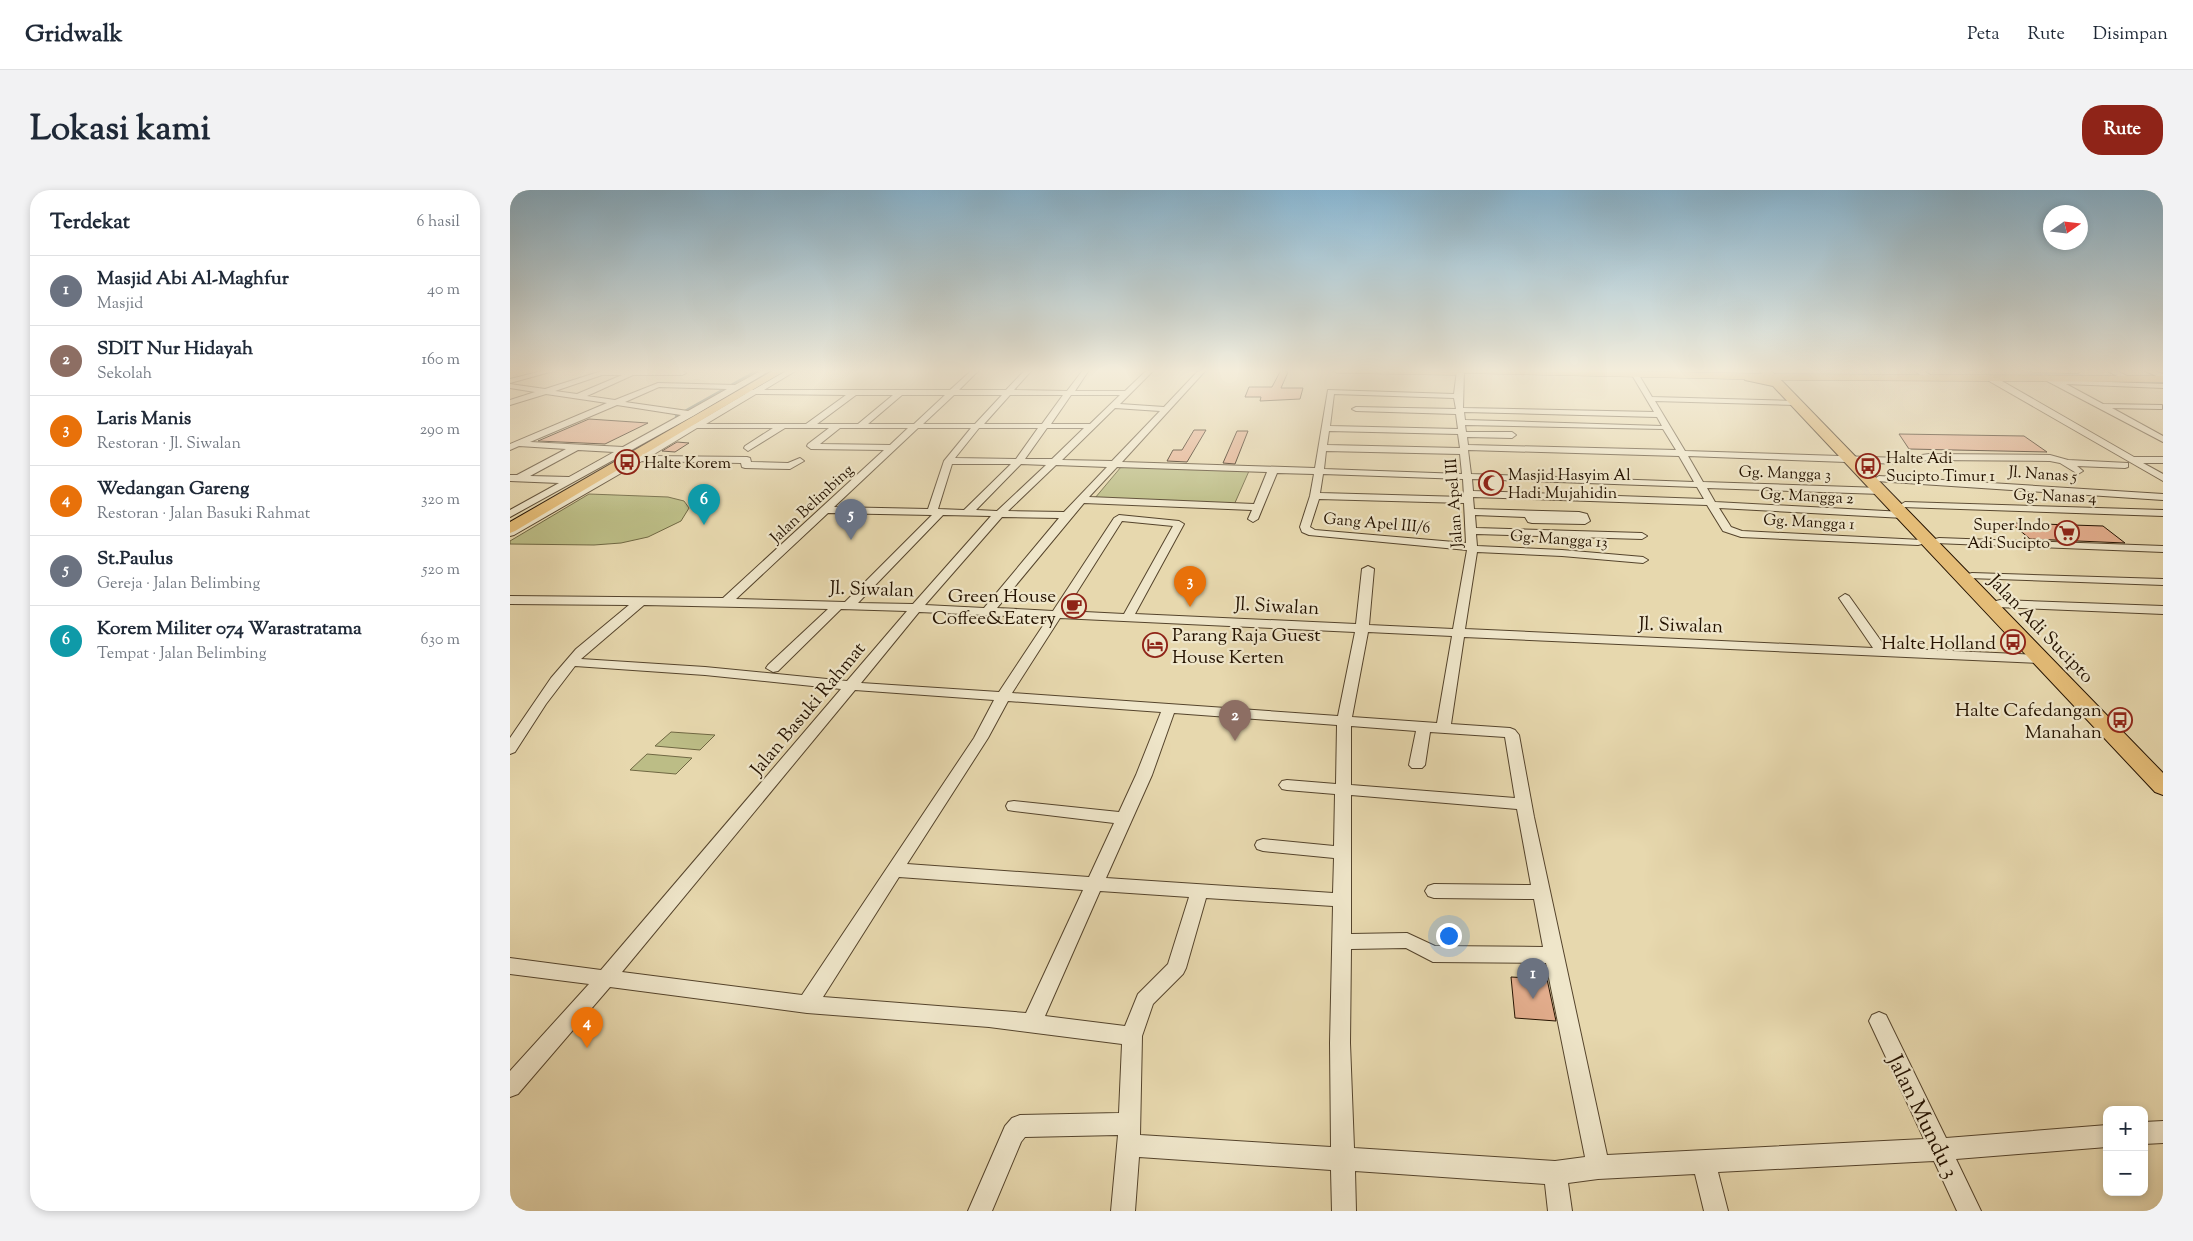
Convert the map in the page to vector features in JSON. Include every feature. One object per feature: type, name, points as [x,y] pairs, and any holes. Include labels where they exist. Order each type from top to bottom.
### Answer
[{"type":"highway","points":[[510,528],[693,418]]},
{"type":"highway","name":"Jalan Adi Sucipto","points":[[1810,418],[1880,485],[1946,541],[2163,769]]},
{"type":"highway","name":"Jalan Adi Sucipto","points":[[1814,418],[1853,460]]},
{"type":"highway","points":[[510,522],[568,480],[688,421]]},
{"type":"highway","name":"Jalan Adi Sucipto","points":[[1908,509],[2041,659],[2163,787]]},
{"type":"street","points":[[512,444],[578,418]]},
{"type":"street","points":[[674,418],[688,421],[783,426],[1090,426]]},
{"type":"street","points":[[808,426],[820,418]]},
{"type":"street","points":[[860,426],[870,418]]},
{"type":"street","name":"Jalan Belimbing","points":[[726,602],[925,418]]},
{"type":"street","points":[[773,668],[842,606],[937,512],[948,461],[984,418]]},
{"type":"street","points":[[967,512],[1018,462],[1049,418]]},
{"type":"street","name":"Jalan Basuki Rahmat","points":[[510,1087],[606,978],[916,608],[1000,513],[1100,418]]},
{"type":"street","points":[[987,612],[1066,515],[1157,418]]},
{"type":"street","points":[[1315,496],[1326,428],[1324,426],[1326,418]]},
{"type":"street","points":[[1426,418],[1461,422],[1660,428]]},
{"type":"street","name":"Jalan Apel III","points":[[1443,729],[1460,634],[1472,548],[1460,418]]},
{"type":"street","points":[[1326,428],[1585,418]]},
{"type":"street","name":"Gg. Mangga 1","points":[[1661,418],[1727,529],[1740,534],[1918,542]]},
{"type":"street","points":[[2056,418],[2129,462],[2163,478]]},
{"type":"street","points":[[2123,418],[2162,438]]},
{"type":"street","points":[[1461,422],[1512,435]]},
{"type":"street","points":[[748,448],[783,426]]},
{"type":"street","points":[[838,426],[811,446],[893,448]]},
{"type":"street","points":[[512,444],[747,460],[745,465],[788,466],[800,461]]},
{"type":"street","points":[[514,478],[578,447]]},
{"type":"street","points":[[1323,448],[1681,453],[1901,461],[1929,457],[2050,458],[2068,463],[2163,460]]},
{"type":"street","points":[[510,533],[578,494],[626,451]]},
{"type":"street","name":"Gg. Mangga 3","points":[[948,461],[1054,462],[1699,483],[1880,485]]},
{"type":"street","points":[[2068,463],[2078,471]]},
{"type":"street","points":[[1253,520],[1273,470]]},
{"type":"street","points":[[514,478],[568,480]]},
{"type":"street","points":[[510,514],[568,480]]},
{"type":"street","name":"Jl. Nanas 5","points":[[1880,485],[2163,497]]},
{"type":"street","name":"Gg. Mangga 2","points":[[1315,496],[1466,497],[1908,509]]},
{"type":"street","name":"Gang Apel III/6","points":[[1315,496],[1305,527],[1308,531],[1472,548]]},
{"type":"street","points":[[1081,500],[1258,507]]},
{"type":"street","name":"Gg. Nanas 4","points":[[1908,509],[2163,514]]},
{"type":"street","points":[[826,510],[1066,515]]},
{"type":"street","points":[[1469,512],[1529,514]]},
{"type":"street","points":[[807,1004],[981,738],[1003,697],[1058,615],[1119,518],[1179,524],[1128,617]]},
{"type":"street","points":[[1471,531],[1642,536]]},
{"type":"street","points":[[1946,541],[2163,549]]},
{"type":"street","name":"Gg. Mangga 13","points":[[1472,548],[1643,560]]},
{"type":"street","points":[[1344,1211],[1340,1043],[1344,722],[1362,629],[1368,569]]},
{"type":"street","points":[[1979,576],[2163,582]]},
{"type":"street","points":[[1844,598],[1882,651]]},
{"type":"street","name":"Jl. Siwalan","points":[[510,600],[726,602],[916,608],[2041,659]]},
{"type":"street","points":[[510,749],[532,715],[572,662],[605,629],[640,601]]},
{"type":"street","points":[[2007,604],[2163,610]]},
{"type":"street","points":[[572,662],[714,671],[852,686],[1510,733],[1598,1167]]},
{"type":"street","points":[[1032,1023],[1144,775],[1169,709]]},
{"type":"street","points":[[1417,765],[1424,728]]},
{"type":"street","points":[[1287,785],[1343,791],[1524,804]]},
{"type":"street","points":[[1014,806],[1125,818]]},
{"type":"street","points":[[1263,845],[1342,853]]},
{"type":"street","points":[[895,870],[1341,900]]},
{"type":"street","points":[[1123,1211],[1132,1036],[1145,1000],[1176,968],[1199,891]]},
{"type":"street","points":[[1434,891],[1542,892]]},
{"type":"street","points":[[1342,942],[1407,940],[1414,942],[1425,951],[1433,954],[1554,955]]},
{"type":"street","points":[[510,966],[807,1004],[989,1018],[1132,1036]]},
{"type":"street","name":"Jalan Mundu 3","points":[[1879,1021],[1969,1211]]},
{"type":"street","points":[[980,1211],[1013,1134],[1020,1126],[1128,1135],[1344,1158],[1555,1173],[1598,1167],[1920,1151],[2103,1136]]},
{"type":"street","points":[[2148,1133],[2163,1132]]},
{"type":"street","points":[[1704,1161],[1716,1211]]},
{"type":"street","points":[[1555,1173],[1560,1211]]},
{"type":"green space","points":[[1121,467],[1249,471],[1234,505],[1095,498]]},
{"type":"green space","points":[[589,494],[668,497],[684,501],[689,508],[681,521],[648,537],[621,543],[594,545],[510,544],[510,541]]},
{"type":"green space","points":[[671,732],[715,735],[700,750],[655,746]]},
{"type":"green space","points":[[647,754],[692,758],[676,774],[630,770]]},
{"type":"building","points":[[589,419],[648,423],[605,444],[538,441]]},
{"type":"building","points":[[1194,430],[1206,430],[1187,462],[1167,461],[1173,450],[1182,450]]},
{"type":"building","points":[[1237,431],[1248,431],[1235,464],[1223,463]]},
{"type":"building","points":[[1899,434],[2024,436],[2047,452],[1909,449]]},
{"type":"building","points":[[677,442],[689,443],[675,452],[662,451]]},
{"type":"building","name":"Super Indo Adi Sucipto","points":[[2011,523],[2103,526],[2125,543],[2030,539]]},
{"type":"building","points":[[1511,977],[1547,979],[1556,1021],[1515,1018]]},
{"type":"place","name":"Halte Korem","points":[[627,462]]},
{"type":"place","name":"Halte Adi Sucipto Timur 1","points":[[1868,466]]},
{"type":"place","name":"Masjid Hasyim Al Hadi Mujahidin","points":[[1491,483]]},
{"type":"place","name":"Korem Militer 074 Warastratama","points":[[704,525]]},
{"type":"place","name":"Super Indo Adi Sucipto","points":[[2067,533]]},
{"type":"place","name":"St.Paulus","points":[[851,540]]},
{"type":"place","name":"Green House Coffee&Eatery","points":[[1074,606]]},
{"type":"place","name":"Laris Manis","points":[[1190,607]]},
{"type":"place","name":"Halte Holland","points":[[2013,642]]},
{"type":"place","name":"Parang Raja Guest House Kerten","points":[[1155,645]]},
{"type":"place","name":"Halte Cafedangan Manahan","points":[[2120,720]]},
{"type":"place","name":"SDIT Nur Hidayah","points":[[1235,741]]},
{"type":"place","name":"Masjid Abi Al-Maghfur","points":[[1533,999]]},
{"type":"place","name":"Wedangan Gareng","points":[[587,1048]]}]
